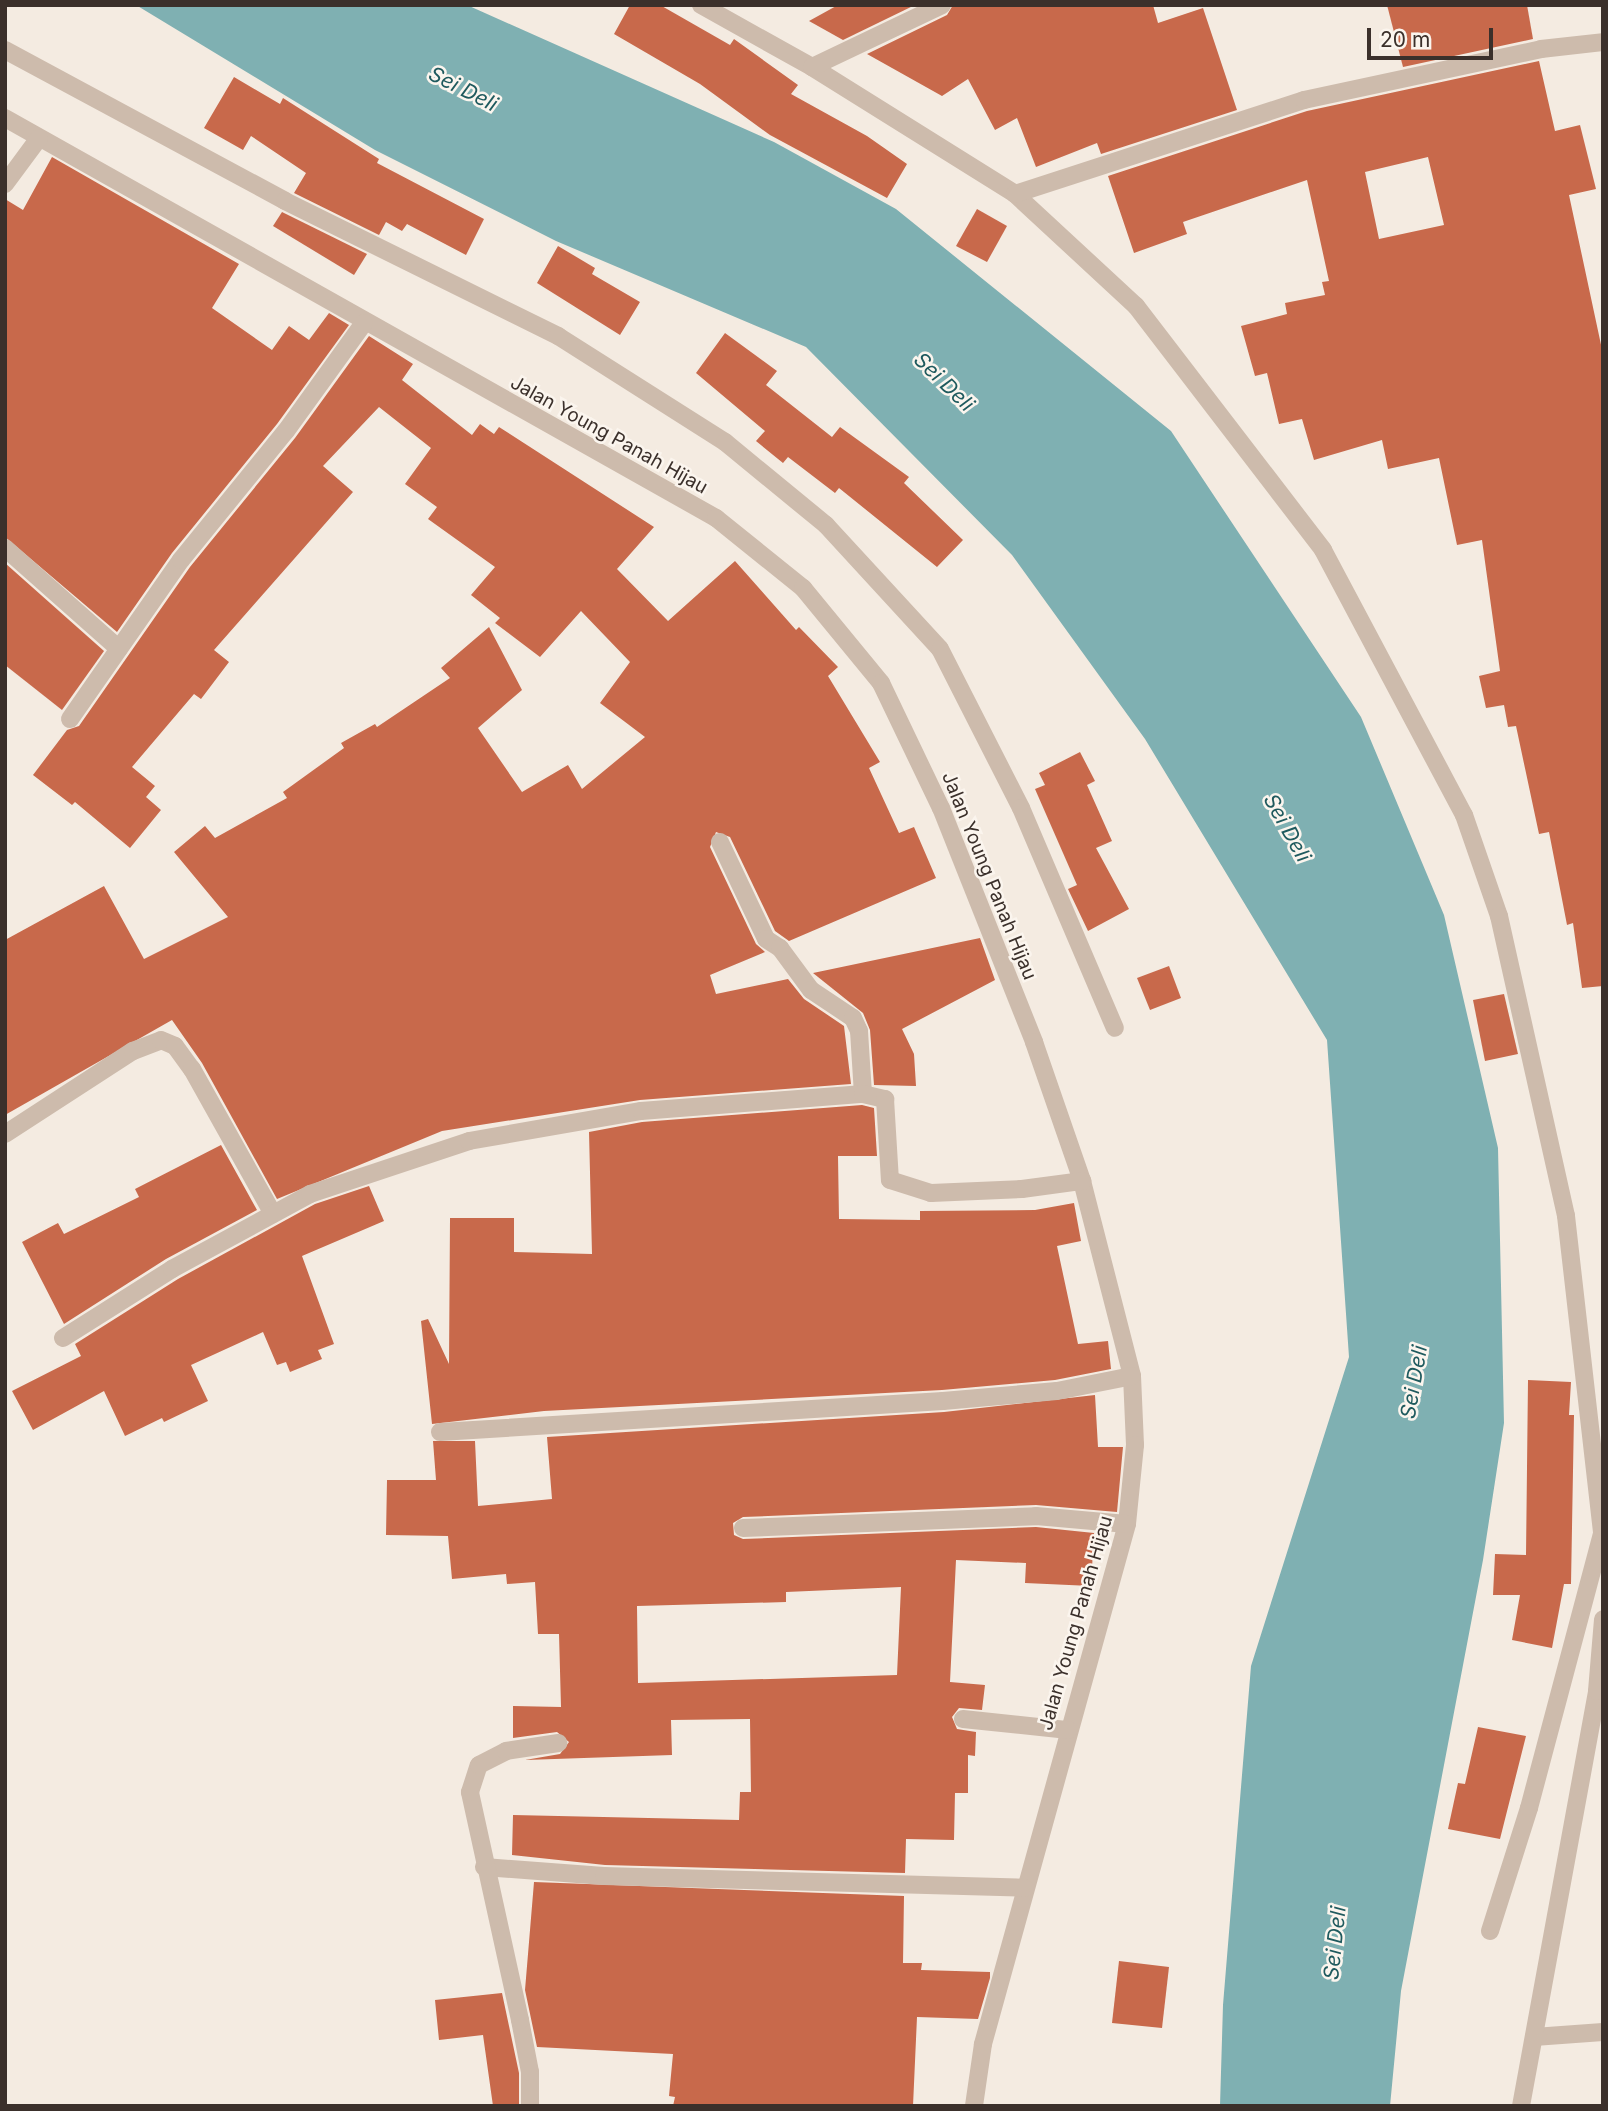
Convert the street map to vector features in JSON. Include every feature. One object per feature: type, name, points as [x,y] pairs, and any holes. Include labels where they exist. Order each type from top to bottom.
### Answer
[{"type":"street","points":[[701,5],[812,67],[1014,194],[1136,306],[1323,550],[1464,815],[1499,916],[1566,1216],[1603,1543]]},
{"type":"street","points":[[812,67],[942,5]]},
{"type":"street","points":[[1014,194],[1304,100],[1541,49],[1603,42]]},
{"type":"street","points":[[5,50],[285,201],[558,336],[725,442],[826,525],[940,649],[1021,808],[1115,1028]]},
{"type":"street","name":"Jalan Young Panah Hijau","points":[[5,118],[364,323],[716,518],[803,588],[881,683],[941,807],[1034,1042],[1082,1181],[1132,1376],[1135,1445],[1127,1524],[983,2044],[974,2106]]},
{"type":"street","points":[[5,184],[39,138]]},
{"type":"street","points":[[70,719],[181,560],[286,431],[364,323]]},
{"type":"street","points":[[5,548],[119,649]]},
{"type":"street","points":[[720,842],[766,939],[780,948],[811,990],[853,1018],[859,1031],[863,1094]]},
{"type":"street","points":[[5,1134],[133,1051],[162,1040],[175,1046],[192,1069],[273,1214]]},
{"type":"street","points":[[63,1338],[172,1269],[310,1195],[469,1141],[641,1111],[863,1094],[885,1099],[890,1180],[931,1193],[1022,1189],[1082,1181]]},
{"type":"street","points":[[440,1432],[943,1401],[1057,1391],[1132,1376]]},
{"type":"street","points":[[743,1528],[1036,1516],[1127,1524]]},
{"type":"street","points":[[1490,1931],[1530,1808],[1602,1533]]},
{"type":"street","points":[[1521,2106],[1597,1691],[1603,1619]]},
{"type":"street","points":[[962,1719],[1068,1730]]},
{"type":"street","points":[[530,2106],[530,2072],[484,1867],[471,1792],[479,1765],[506,1751],[558,1743]]},
{"type":"street","points":[[484,1867],[604,1876],[1025,1888]]},
{"type":"street","points":[[1534,2037],[1603,2032]]},
{"type":"water","name":"Sei Deli","points":[[136,5],[467,5],[774,142],[896,209],[1171,431],[1361,717],[1444,915],[1498,1148],[1504,1423],[1483,1560],[1401,1991],[1390,2106],[1220,2106],[1223,2005],[1251,1666],[1349,1357],[1327,1040],[1145,739],[1012,555],[806,347],[556,241],[375,150]]},
{"type":"building","points":[[630,5],[660,5],[730,45],[734,39],[798,85],[791,94],[867,136],[907,164],[887,198],[770,135],[700,84],[614,34]]},
{"type":"building","points":[[838,5],[915,5],[843,40],[809,21]]},
{"type":"building","points":[[953,5],[1153,5],[1158,23],[1203,8],[1237,110],[1101,154],[1097,143],[1036,167],[1017,118],[995,130],[968,79],[942,96],[867,54],[947,15]]},
{"type":"building","points":[[1387,5],[1527,5],[1533,39],[1403,67]]},
{"type":"building","points":[[1539,61],[1555,131],[1580,125],[1596,189],[1569,195],[1603,354],[1603,986],[1582,988],[1573,923],[1567,925],[1549,832],[1539,834],[1516,726],[1508,727],[1504,705],[1486,708],[1479,676],[1500,671],[1482,540],[1457,545],[1439,458],[1388,469],[1382,440],[1314,460],[1302,419],[1279,424],[1267,373],[1255,376],[1241,326],[1287,314],[1285,303],[1325,295],[1322,282],[1329,281],[1307,180],[1183,222],[1187,234],[1134,253],[1108,176],[1307,111]],"holes":[[[1428,157],[1444,225],[1379,239],[1365,172]]]},
{"type":"building","points":[[234,77],[280,104],[283,98],[379,159],[377,163],[484,219],[466,255],[407,224],[402,231],[386,222],[379,235],[294,193],[306,173],[251,136],[243,150],[204,128]]},
{"type":"building","points":[[52,157],[239,264],[212,308],[272,350],[289,326],[309,340],[329,313],[349,325],[277,424],[172,553],[117,632],[5,537],[5,199],[23,210]]},
{"type":"building","points":[[977,209],[1007,226],[987,262],[956,246]]},
{"type":"building","points":[[282,212],[367,254],[354,275],[273,226]]},
{"type":"building","points":[[558,246],[595,268],[592,274],[640,302],[620,335],[537,283]]},
{"type":"building","points":[[725,333],[777,371],[766,385],[832,437],[840,427],[909,477],[904,483],[963,540],[937,567],[839,488],[835,493],[788,457],[783,463],[756,441],[765,431],[696,373]]},
{"type":"building","points":[[369,336],[413,364],[402,380],[472,435],[480,424],[494,434],[499,427],[654,527],[617,569],[668,621],[735,561],[796,630],[799,627],[838,667],[828,676],[880,762],[869,768],[899,833],[914,827],[936,878],[789,941],[775,931],[730,837],[716,832],[710,847],[756,944],[765,952],[710,975],[716,994],[788,979],[804,999],[844,1026],[851,1084],[640,1100],[442,1131],[277,1199],[202,1063],[172,1020],[5,1115],[5,940],[104,886],[144,959],[228,917],[174,852],[205,826],[215,838],[287,798],[283,792],[344,748],[341,743],[375,724],[377,727],[450,678],[441,668],[489,627],[522,690],[478,728],[522,792],[568,765],[582,789],[645,737],[600,703],[630,662],[581,611],[540,657],[495,623],[500,618],[471,595],[495,567],[428,519],[437,507],[405,484],[431,448],[379,407],[323,466],[353,492],[214,650],[229,662],[201,699],[194,694],[132,767],[155,786],[146,797],[161,810],[130,848],[75,802],[72,805],[33,775],[67,730],[79,726],[190,567],[295,438]]},
{"type":"building","points":[[5,563],[104,651],[62,710],[5,665]]},
{"type":"building","points":[[1080,752],[1095,781],[1087,785],[1112,841],[1096,848],[1129,909],[1088,931],[1068,889],[1077,885],[1035,789],[1045,785],[1039,773]]},
{"type":"building","points":[[980,938],[995,980],[902,1029],[914,1054],[916,1086],[874,1085],[870,1030],[863,1013],[813,973]]},
{"type":"building","points":[[1169,966],[1181,998],[1150,1010],[1137,978]]},
{"type":"building","points":[[1504,994],[1518,1054],[1485,1061],[1473,1000]]},
{"type":"building","points":[[862,1105],[874,1108],[877,1156],[838,1156],[839,1219],[920,1220],[920,1211],[1035,1210],[1074,1203],[1081,1241],[1057,1246],[1078,1344],[1108,1341],[1111,1369],[1055,1380],[942,1390],[544,1411],[432,1424],[421,1321],[428,1319],[449,1364],[450,1218],[514,1218],[514,1252],[592,1254],[589,1132],[642,1122]]},
{"type":"building","points":[[221,1145],[257,1210],[166,1259],[64,1324],[22,1242],[58,1223],[64,1234],[139,1197],[135,1189]]},
{"type":"building","points":[[369,1186],[384,1221],[302,1256],[334,1344],[318,1350],[322,1359],[290,1372],[286,1362],[277,1365],[263,1332],[191,1365],[208,1401],[164,1422],[162,1418],[125,1436],[104,1391],[33,1430],[12,1391],[81,1356],[75,1344],[178,1279],[315,1204]]},
{"type":"building","points":[[1528,1380],[1571,1382],[1569,1415],[1574,1415],[1571,1584],[1564,1584],[1552,1648],[1512,1640],[1520,1595],[1493,1595],[1495,1554],[1526,1555]]},
{"type":"building","points":[[1095,1395],[1098,1447],[1123,1447],[1117,1512],[1036,1505],[743,1517],[733,1523],[734,1535],[743,1539],[1036,1527],[1094,1533],[1091,1586],[1025,1583],[1026,1563],[956,1560],[950,1682],[985,1685],[982,1710],[959,1708],[952,1717],[957,1729],[976,1732],[975,1756],[968,1755],[968,1793],[955,1793],[954,1840],[906,1839],[905,1873],[605,1865],[512,1855],[513,1815],[739,1820],[740,1792],[751,1792],[750,1719],[671,1720],[672,1755],[525,1760],[560,1754],[569,1742],[557,1732],[513,1738],[513,1706],[561,1707],[559,1634],[538,1634],[535,1582],[507,1584],[506,1574],[452,1579],[448,1536],[386,1535],[387,1480],[436,1480],[433,1441],[475,1441],[478,1506],[552,1499],[547,1437],[944,1412]],"holes":[[[901,1587],[897,1675],[638,1683],[637,1606],[786,1602],[786,1592]]]},
{"type":"building","points":[[1478,1727],[1526,1736],[1500,1839],[1448,1829],[1458,1783],[1465,1784]]},
{"type":"building","points":[[534,1882],[904,1896],[903,1963],[922,1963],[921,1970],[990,1972],[990,1978],[978,2019],[917,2017],[913,2106],[673,2106],[675,2097],[669,2096],[673,2054],[537,2047],[525,1990]]},
{"type":"building","points":[[1119,1961],[1169,1967],[1162,2028],[1112,2023]]},
{"type":"building","points":[[502,1993],[519,2073],[519,2106],[493,2106],[483,2035],[439,2040],[435,2000]]}]
